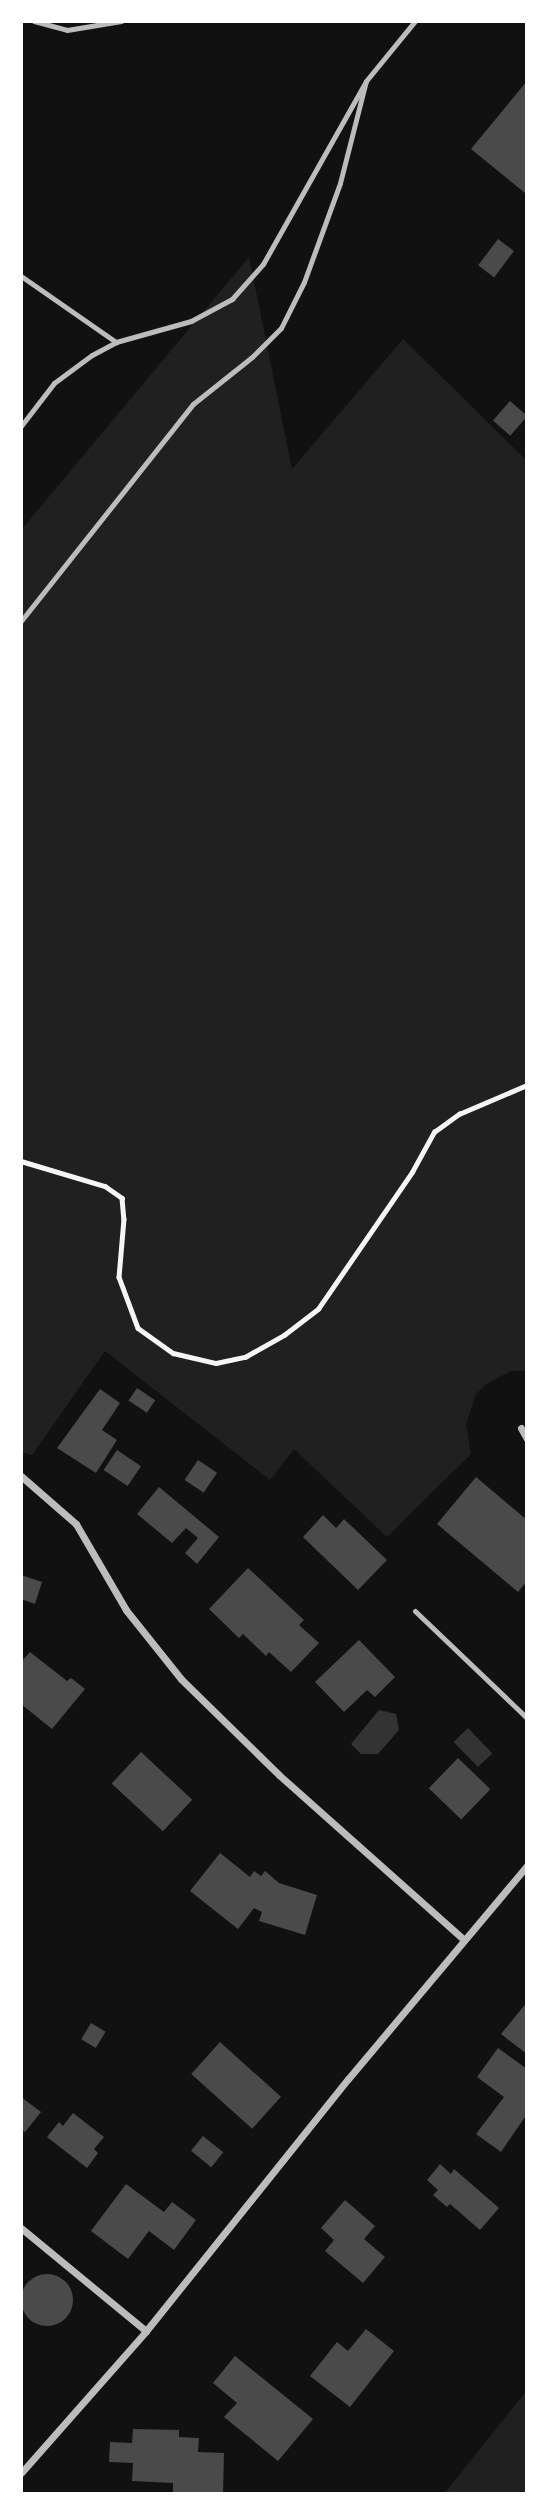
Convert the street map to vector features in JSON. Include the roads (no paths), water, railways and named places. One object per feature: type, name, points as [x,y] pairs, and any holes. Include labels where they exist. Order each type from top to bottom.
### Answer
[{"type":"street","points":[[521,1428],[527,1439]]},
{"type":"street","points":[[21,1476],[76,1524],[126,1610],[181,1679],[279,1775],[464,1940]]},
{"type":"street","points":[[21,2473],[146,2331],[527,1866]]},
{"type":"street","points":[[21,2228],[146,2331]]},
{"type":"lane","points":[[34,21],[67,30],[117,21]]},
{"type":"lane","points":[[21,426],[54,383],[116,342],[191,321],[232,299],[263,264],[366,81],[415,21]]},
{"type":"lane","points":[[21,621],[192,404],[253,357],[281,328],[304,282],[340,183],[366,81]]},
{"type":"lane","points":[[21,276],[116,342]]},
{"type":"lane","points":[[415,1611],[527,1718]]}]
